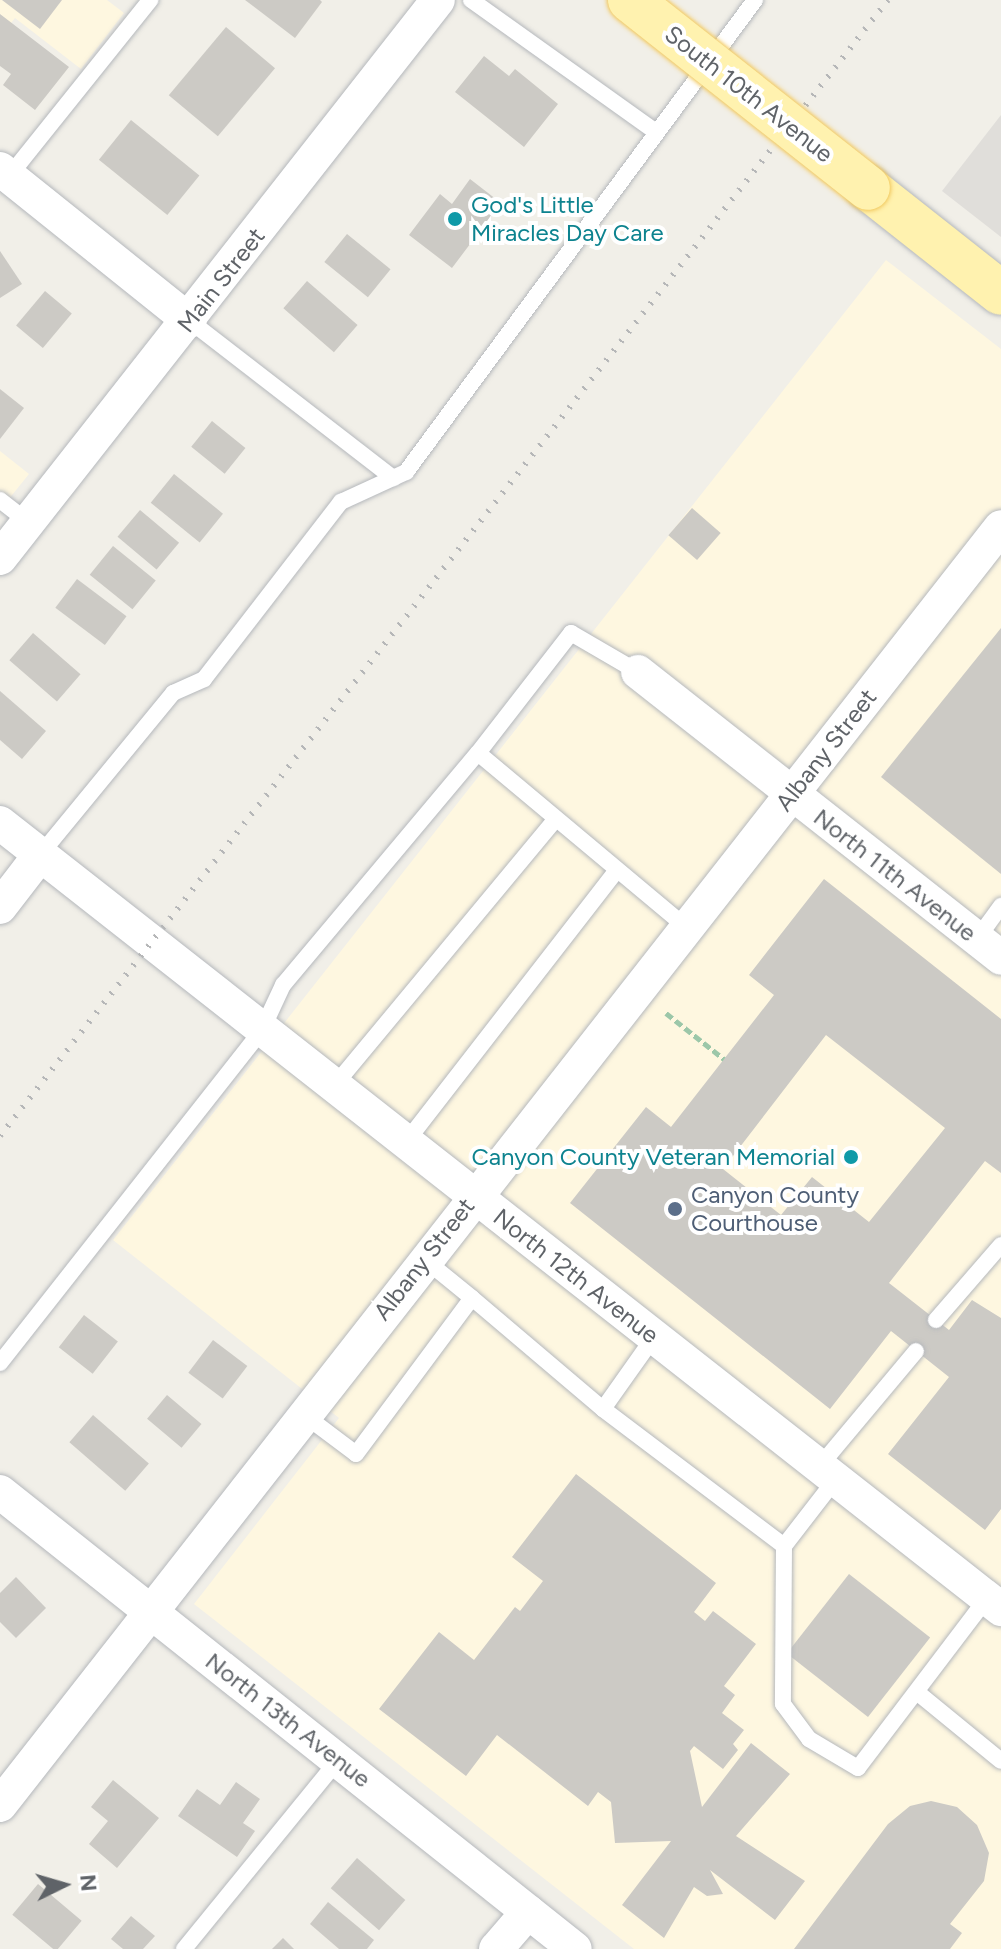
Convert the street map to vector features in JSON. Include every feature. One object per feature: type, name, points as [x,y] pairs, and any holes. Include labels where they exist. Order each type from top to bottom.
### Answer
[{"type":"main road","name":"South 10th Avenue","points":[[630,0],[1001,293]]},
{"type":"street","name":"Main Street","points":[[0,558],[190,321],[438,0]]},
{"type":"street","points":[[3,178],[190,321]]},
{"type":"street","name":"Albany Street","points":[[0,1805],[474,1195],[1001,527]]},
{"type":"street","name":"North 11th Avenue","points":[[638,672],[989,948]]},
{"type":"street","name":"North 12th Avenue","points":[[0,823],[994,1603]]},
{"type":"street","points":[[0,907],[40,855]]},
{"type":"street","name":"North 13th Avenue","points":[[0,1492],[575,1949]]},
{"type":"street","points":[[496,1949],[528,1912]]},
{"type":"lane","points":[[3,178],[150,0]]},
{"type":"lane","points":[[471,0],[656,132]]},
{"type":"lane","points":[[40,855],[173,693],[204,679],[341,502],[406,472],[755,0]]},
{"type":"lane","points":[[190,321],[393,478]]},
{"type":"lane","points":[[0,500],[28,522]]},
{"type":"lane","points":[[0,1363],[262,1030],[283,985],[478,753],[571,633],[638,672]]},
{"type":"lane","points":[[478,753],[686,927]]},
{"type":"lane","points":[[334,1086],[556,819]]},
{"type":"lane","points":[[406,1142],[616,871]]},
{"type":"lane","points":[[989,948],[1001,906]]},
{"type":"lane","points":[[936,1320],[1001,1245]]},
{"type":"lane","points":[[424,1259],[603,1409],[784,1546]]},
{"type":"lane","points":[[303,1414],[356,1454],[472,1298]]},
{"type":"lane","points":[[603,1409],[654,1337]]},
{"type":"lane","points":[[916,1351],[827,1474],[784,1546],[783,1704],[809,1739],[858,1768],[994,1603]]},
{"type":"lane","points":[[918,1693],[1001,1761]]},
{"type":"lane","points":[[184,1949],[338,1760]]},
{"type":"path","points":[[666,1013],[724,1059]]},
{"type":"shaded area","points":[[0,0],[107,0],[124,13],[81,69],[15,18],[0,37]]},
{"type":"shaded area","points":[[1001,115],[1001,237],[942,191]]},
{"type":"shaded area","points":[[886,260],[1001,349],[1001,1949],[634,1949],[194,1604],[339,1418],[113,1240]]},
{"type":"shaded area","points":[[0,451],[29,474],[0,510]]},
{"type":"building","points":[[2,0],[62,0],[40,29]]},
{"type":"building","points":[[245,0],[320,0],[322,2],[295,38]]},
{"type":"building","points":[[0,14],[69,67],[35,110],[3,85],[11,74],[0,66]]},
{"type":"building","points":[[226,27],[275,68],[218,136],[169,95]]},
{"type":"building","points":[[484,56],[509,76],[515,69],[558,104],[524,147],[455,92]]},
{"type":"building","points":[[131,120],[199,175],[167,215],[99,160]]},
{"type":"building","name":"God's Little Miracles Day Care","points":[[470,179],[501,203],[452,268],[409,235],[440,194],[452,204]]},
{"type":"building","points":[[347,234],[391,269],[368,297],[324,262]]},
{"type":"building","points":[[0,251],[22,284],[0,298]]},
{"type":"building","points":[[307,281],[358,325],[334,352],[283,308]]},
{"type":"building","points":[[45,291],[72,313],[43,348],[16,325]]},
{"type":"building","points":[[0,389],[24,408],[0,439]]},
{"type":"building","points":[[212,421],[245,448],[225,474],[191,447]]},
{"type":"building","points":[[174,474],[223,514],[200,542],[151,503]]},
{"type":"building","points":[[692,508],[721,533],[697,560],[668,535]]},
{"type":"building","points":[[140,510],[179,543],[157,570],[118,537]]},
{"type":"building","points":[[113,546],[156,581],[132,609],[90,575]]},
{"type":"building","points":[[77,579],[127,616],[105,645],[55,608]]},
{"type":"building","points":[[1001,628],[1001,874],[881,777]]},
{"type":"building","points":[[33,633],[81,674],[57,702],[9,660]]},
{"type":"building","points":[[0,691],[46,731],[22,759],[0,740]]},
{"type":"building","name":"Canyon County Courthouse","points":[[824,879],[1001,1019],[1001,1173],[985,1161],[889,1283],[949,1330],[972,1300],[1001,1318],[1001,1509],[985,1530],[888,1454],[949,1377],[891,1331],[830,1409],[570,1203],[646,1107],[671,1127],[774,995],[749,975]],"holes":[[[826,1035],[945,1128],[869,1222],[812,1177],[781,1215],[723,1169]]]},
{"type":"building","points":[[84,1315],[118,1341],[93,1374],[59,1347]]},
{"type":"building","points":[[213,1340],[247,1366],[223,1399],[188,1373]]},
{"type":"building","points":[[167,1395],[201,1424],[182,1448],[147,1419]]},
{"type":"building","points":[[93,1415],[149,1464],[125,1491],[69,1442]]},
{"type":"building","points":[[576,1474],[716,1583],[694,1612],[705,1621],[713,1611],[756,1644],[724,1686],[735,1695],[722,1713],[744,1730],[733,1744],[738,1750],[723,1769],[694,1746],[690,1751],[702,1807],[751,1743],[790,1774],[736,1836],[805,1881],[775,1920],[710,1870],[723,1894],[707,1896],[694,1887],[664,1938],[622,1905],[671,1841],[615,1843],[611,1802],[598,1792],[588,1806],[497,1735],[466,1776],[379,1709],[439,1632],[474,1660],[515,1607],[520,1611],[543,1581],[512,1557]]},
{"type":"building","points":[[849,1574],[930,1637],[868,1717],[787,1654]]},
{"type":"building","points":[[16,1577],[46,1608],[16,1638],[0,1622],[0,1593]]},
{"type":"building","points":[[113,1780],[159,1818],[117,1868],[89,1844],[108,1821],[91,1807]]},
{"type":"building","points":[[236,1782],[260,1799],[243,1823],[255,1831],[237,1857],[178,1816],[197,1789],[220,1805]]},
{"type":"building","points":[[931,1801],[957,1807],[977,1825],[989,1853],[984,1881],[950,1924],[962,1933],[950,1949],[794,1949],[888,1824],[910,1806]]},
{"type":"building","points":[[357,1858],[405,1900],[379,1930],[331,1888]]},
{"type":"building","points":[[38,1884],[82,1921],[58,1949],[53,1949],[12,1915]]},
{"type":"building","points":[[328,1902],[374,1940],[367,1949],[339,1949],[310,1924]]},
{"type":"building","points":[[131,1916],[155,1936],[143,1949],[123,1949],[111,1939]]},
{"type":"building","points":[[283,1938],[294,1949],[272,1949]]},
{"type":"railway","points":[[0,1136],[888,0]]},
{"type":"place","name":"God's Little Miracles Day Care","points":[[455,219]]},
{"type":"place","name":"Canyon County Veteran Memorial","points":[[851,1157]]},
{"type":"place","name":"Canyon County Courthouse","points":[[675,1209]]}]
